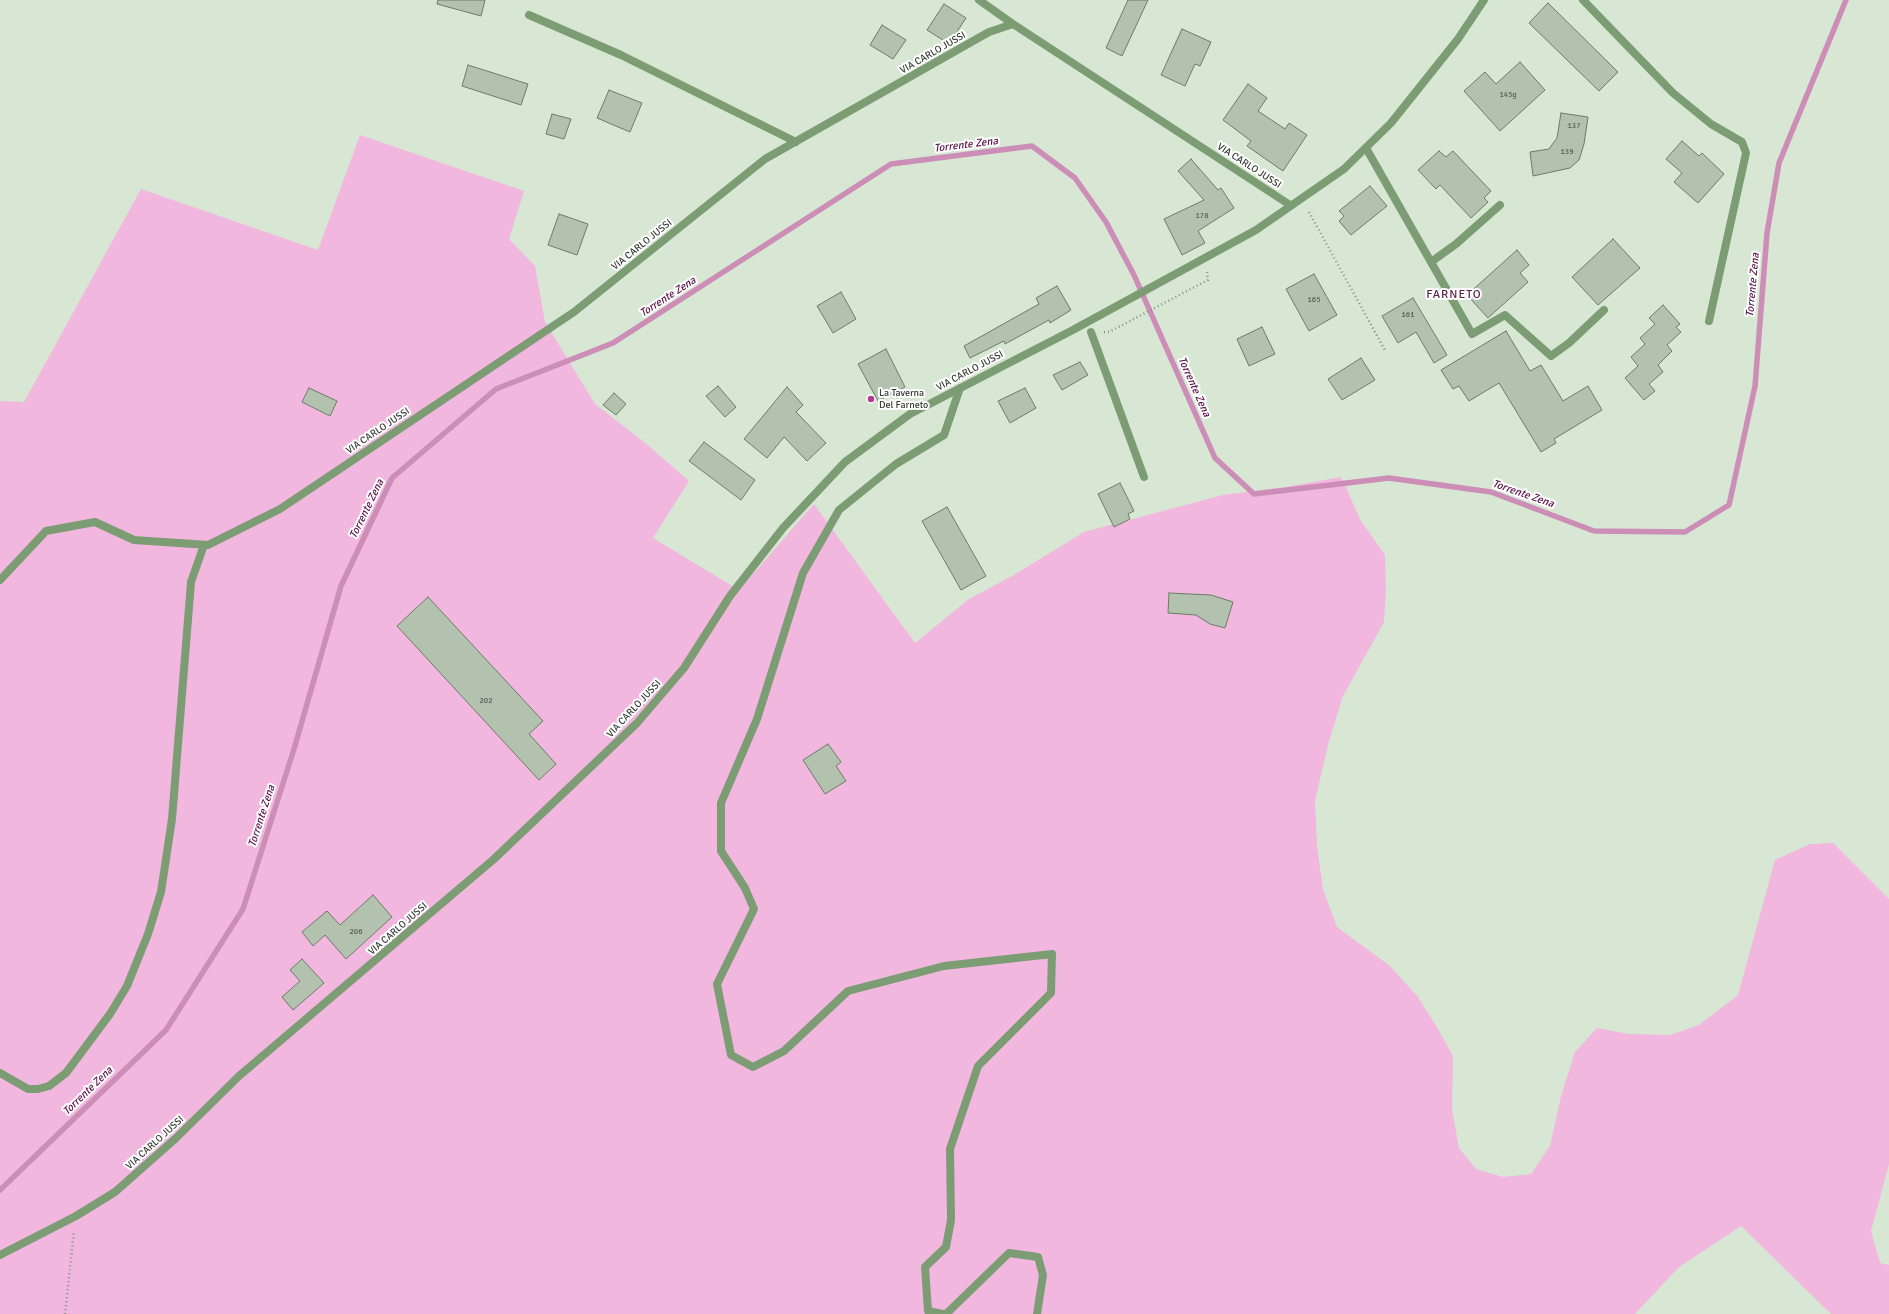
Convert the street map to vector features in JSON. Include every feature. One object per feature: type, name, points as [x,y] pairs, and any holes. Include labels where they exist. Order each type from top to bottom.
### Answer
[{"type":"street","points":[[979,0],[1013,24]]},
{"type":"street","name":"VIA CARLO JUSSI","points":[[0,1255],[76,1216],[115,1192],[175,1139],[239,1076],[494,859],[636,723],[684,668],[730,596],[783,528],[845,462],[910,414],[1107,311],[1256,230],[1344,169],[1391,123],[1458,39],[1484,0]]},
{"type":"street","points":[[1583,0],[1674,93],[1711,124],[1742,142],[1746,153],[1709,321]]},
{"type":"street","points":[[529,15],[621,55],[796,142]]},
{"type":"street","name":"VIA CARLO JUSSI","points":[[0,580],[46,531],[95,522],[134,540],[208,545],[280,509],[574,312],[765,159],[989,32],[1013,24],[1290,205]]},
{"type":"street","points":[[1366,148],[1472,334],[1505,315],[1550,356],[1569,343],[1604,310]]},
{"type":"street","points":[[1431,262],[1456,244],[1500,205]]},
{"type":"street","points":[[1091,332],[1144,477]]},
{"type":"street","points":[[960,388],[944,435],[896,464],[839,510],[803,573],[757,719],[721,803],[721,851],[745,888],[754,909],[716,984],[731,1056],[753,1067],[784,1051],[848,990],[944,966],[1052,954],[1051,993],[978,1066],[950,1149],[951,1220],[946,1247],[925,1267],[928,1311],[945,1314],[1009,1253],[1038,1257],[1043,1275],[1037,1314]]},
{"type":"street","points":[[0,1073],[28,1089],[38,1089],[49,1086],[66,1073],[110,1014],[127,986],[148,934],[161,892],[172,819],[191,582],[204,545]]},
{"type":"path","points":[[1310,212],[1386,352]]},
{"type":"path","points":[[1109,332],[1208,280],[1205,257]]},
{"type":"path","points":[[65,1314],[76,1216]]},
{"type":"shaded area","points":[[360,135],[524,191],[509,239],[535,266],[545,322],[595,404],[644,442],[689,481],[653,538],[739,590],[814,504],[915,643],[969,599],[1014,575],[1084,532],[1223,495],[1285,487],[1341,477],[1361,521],[1385,555],[1386,589],[1384,622],[1343,696],[1329,741],[1315,801],[1317,846],[1323,889],[1337,927],[1390,966],[1418,997],[1453,1056],[1452,1109],[1459,1148],[1476,1169],[1503,1177],[1531,1174],[1550,1146],[1561,1096],[1575,1052],[1597,1028],[1629,1034],[1670,1035],[1699,1025],[1738,995],[1775,860],[1810,844],[1833,843],[1889,899],[1889,1164],[1871,1231],[1880,1263],[1889,1265],[1889,1314],[1831,1314],[1741,1226],[1679,1267],[1635,1314],[0,1314],[0,401],[24,402],[141,189],[318,250]]},
{"type":"building","points":[[438,0],[485,0],[481,16],[437,4]]},
{"type":"building","points":[[1128,0],[1148,0],[1122,56],[1106,48]]},
{"type":"building","points":[[1548,3],[1618,72],[1599,91],[1529,23]]},
{"type":"building","points":[[944,4],[966,18],[949,44],[927,30]]},
{"type":"building","points":[[882,25],[906,40],[893,59],[870,45]]},
{"type":"building","points":[[1182,29],[1211,42],[1200,66],[1195,64],[1185,86],[1161,75]]},
{"type":"building","points":[[1520,62],[1545,90],[1500,131],[1464,91],[1485,72],[1496,84]]},
{"type":"building","points":[[468,65],[528,84],[521,105],[462,86]]},
{"type":"building","points":[[1248,84],[1267,98],[1258,111],[1285,129],[1289,123],[1307,135],[1283,171],[1247,146],[1251,141],[1223,120]]},
{"type":"building","points":[[609,90],[642,103],[630,132],[597,118]]},
{"type":"building","points":[[1561,113],[1588,117],[1584,144],[1579,160],[1570,168],[1533,176],[1530,152],[1549,149],[1557,138]]},
{"type":"building","points":[[552,114],[571,119],[564,139],[546,134]]},
{"type":"building","points":[[1682,141],[1699,156],[1702,153],[1724,174],[1698,203],[1674,182],[1682,173],[1666,159]]},
{"type":"building","points":[[1439,151],[1446,157],[1453,151],[1491,191],[1484,198],[1488,202],[1471,218],[1440,185],[1436,189],[1418,170]]},
{"type":"building","points":[[1191,159],[1218,190],[1221,188],[1234,208],[1198,231],[1205,243],[1182,255],[1164,219],[1204,200],[1178,171]]},
{"type":"building","points":[[1370,186],[1387,206],[1351,235],[1339,221],[1344,216],[1339,211]]},
{"type":"building","points":[[559,214],[588,224],[577,255],[548,245]]},
{"type":"building","points":[[1613,239],[1640,268],[1598,305],[1572,277]]},
{"type":"building","points":[[1517,250],[1529,265],[1520,273],[1528,282],[1488,318],[1467,295]]},
{"type":"building","points":[[1314,274],[1337,315],[1309,331],[1286,289]]},
{"type":"building","points":[[1057,286],[1071,310],[1050,323],[1049,320],[1005,344],[1004,341],[970,358],[964,346],[1039,304],[1036,298]]},
{"type":"building","points":[[841,292],[856,319],[833,333],[817,306]]},
{"type":"building","points":[[1413,298],[1447,355],[1434,363],[1416,332],[1398,343],[1382,316]]},
{"type":"building","points":[[1663,305],[1680,324],[1676,327],[1681,332],[1667,345],[1672,351],[1658,365],[1663,372],[1649,384],[1655,391],[1644,400],[1625,378],[1638,366],[1631,357],[1645,344],[1640,338],[1655,324],[1649,318]]},
{"type":"building","points":[[1262,327],[1275,354],[1249,366],[1237,339]]},
{"type":"building","points":[[1506,331],[1530,371],[1541,365],[1563,401],[1588,386],[1602,410],[1554,439],[1556,443],[1541,452],[1499,383],[1469,401],[1459,386],[1453,389],[1441,370]]},
{"type":"building","points":[[886,349],[905,387],[878,401],[858,364]]},
{"type":"building","points":[[1361,358],[1375,380],[1342,400],[1328,379]]},
{"type":"building","points":[[1080,362],[1088,375],[1062,390],[1053,375]]},
{"type":"building","points":[[718,386],[736,407],[725,417],[706,396]]},
{"type":"building","points":[[787,387],[803,405],[796,412],[826,443],[807,461],[784,437],[767,458],[744,439]]},
{"type":"building","points":[[309,388],[337,401],[330,416],[302,402]]},
{"type":"building","points":[[1025,388],[1036,408],[1010,423],[998,401]]},
{"type":"building","points":[[614,393],[626,404],[616,415],[603,405]]},
{"type":"building","points":[[704,442],[755,480],[741,500],[689,461]]},
{"type":"building","points":[[1120,483],[1134,511],[1128,514],[1130,519],[1114,527],[1098,494]]},
{"type":"building","points":[[947,507],[986,576],[961,590],[922,521]]},
{"type":"building","points":[[1169,593],[1211,595],[1233,602],[1225,628],[1210,624],[1196,615],[1168,613]]},
{"type":"building","points":[[428,597],[543,721],[529,734],[556,764],[539,780],[397,626]]},
{"type":"building","points":[[828,744],[841,762],[836,766],[846,781],[825,794],[803,760]]},
{"type":"building","points":[[373,895],[392,917],[346,959],[325,935],[313,946],[302,932],[327,911],[340,925]]},
{"type":"building","points":[[302,959],[324,983],[293,1010],[282,997],[300,981],[290,970]]},
{"type":"waterway","name":"Torrente Zena","points":[[0,1190],[166,1030],[243,909],[294,749],[341,586],[392,478],[496,389],[613,343],[891,164],[1032,146],[1075,178],[1106,222],[1134,275],[1215,458],[1254,494],[1389,478],[1491,492],[1594,531],[1685,532],[1729,505],[1755,386],[1767,233],[1779,163],[1846,0]]},
{"type":"place","name":"La Taverna Del Farneto","points":[[871,399]]},
{"type":"district","name":"FARNETO","points":[[1454,295]]}]
